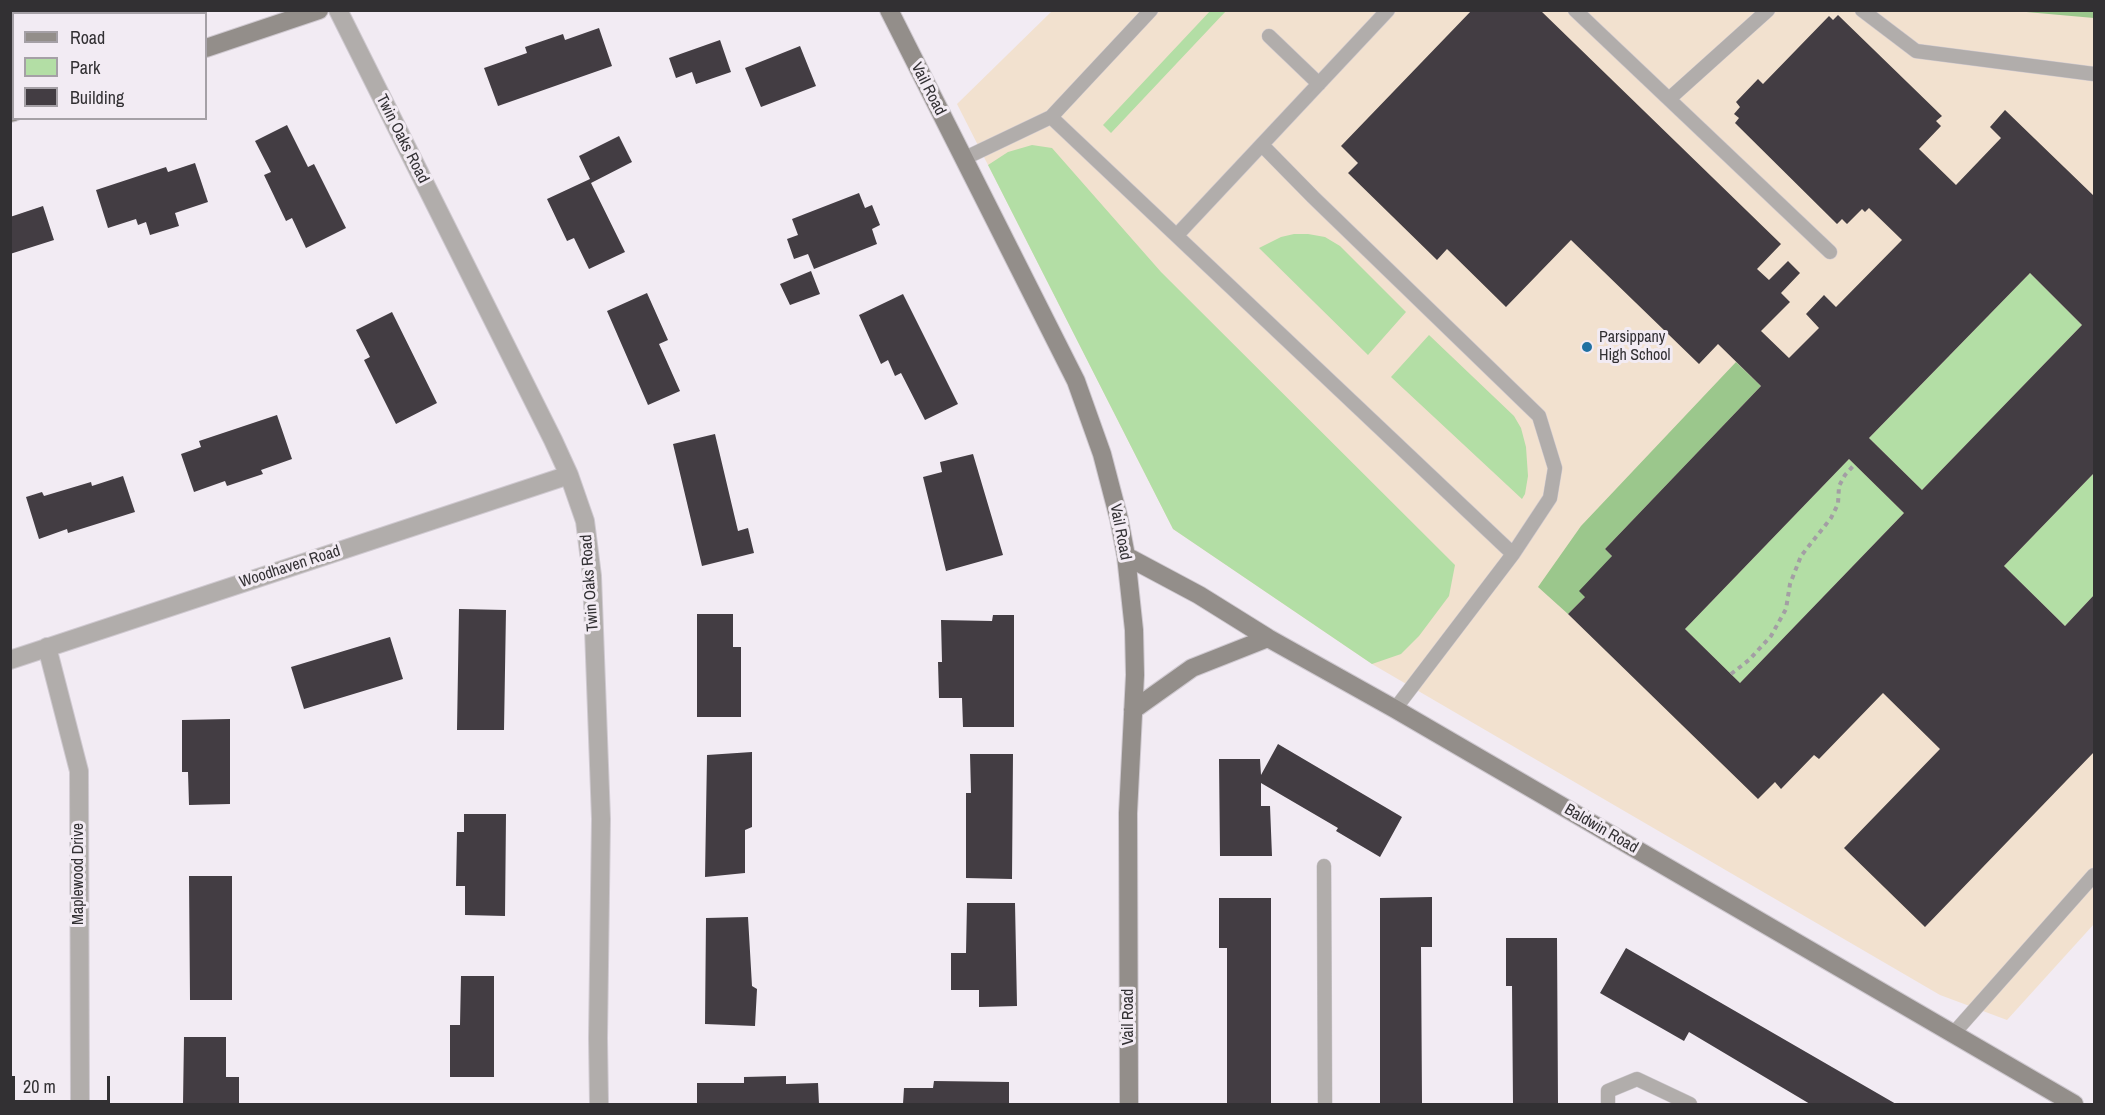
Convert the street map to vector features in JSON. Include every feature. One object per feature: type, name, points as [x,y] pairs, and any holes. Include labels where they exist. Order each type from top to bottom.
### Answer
[{"type":"street","points":[[207,48],[319,10]]},
{"type":"street","name":"Twin Oaks Road","points":[[338,10],[553,440],[569,475],[585,521],[592,576],[601,819],[599,1104]]},
{"type":"street","name":"Vail Road","points":[[889,10],[1076,381],[1102,454],[1119,519],[1126,556],[1134,630],[1128,813],[1129,1104]]},
{"type":"street","name":"Woodhaven Road","points":[[10,660],[569,475]]},
{"type":"street","name":"Baldwin Road","points":[[1126,556],[1199,595],[1268,638],[1395,709],[2072,1104]]},
{"type":"street","points":[[1133,710],[1192,668],[1268,638]]},
{"type":"street","name":"Maplewood Drive","points":[[47,648],[79,771],[80,1104]]},
{"type":"lane","points":[[963,159],[1051,117],[1151,10]]},
{"type":"lane","points":[[1176,235],[1388,10]]},
{"type":"lane","points":[[1575,10],[1830,252]]},
{"type":"lane","points":[[1669,99],[1768,10]]},
{"type":"lane","points":[[1862,10],[1916,51],[2094,74]]},
{"type":"lane","points":[[1269,36],[1319,84]]},
{"type":"lane","points":[[1051,117],[1513,554]]},
{"type":"lane","points":[[1262,145],[1539,416],[1556,468],[1550,498],[1513,554],[1395,709]]},
{"type":"lane","points":[[1324,866],[1325,1104]]},
{"type":"lane","points":[[1953,1034],[2094,875]]},
{"type":"lane","points":[[1608,1104],[1608,1091],[1637,1079],[1690,1104]]},
{"type":"path","points":[[1731,674],[1749,660],[1771,636],[1786,609],[1790,584],[1801,556],[1831,518],[1838,504],[1839,486],[1855,464]]},
{"type":"shaded area","name":"Parsippany High School","points":[[1052,11],[2094,11],[2094,924],[2007,1020],[1940,995],[1372,664],[1173,529],[957,104]]},
{"type":"green space","points":[[1211,10],[1226,11],[1111,133],[1103,125]]},
{"type":"green space","points":[[2015,11],[2094,11],[2094,18]]},
{"type":"green space","points":[[1032,145],[1052,148],[1161,272],[1455,565],[1449,596],[1419,636],[1401,654],[1372,664],[1173,529],[988,165],[1008,152]]},
{"type":"green space","points":[[1294,234],[1325,237],[1340,246],[1406,312],[1368,355],[1259,248],[1281,237]]},
{"type":"green space","points":[[2030,273],[2082,325],[1922,490],[1869,438]]},
{"type":"green space","points":[[1429,335],[1514,416],[1521,428],[1526,447],[1528,476],[1522,499],[1391,377]]},
{"type":"green space","points":[[1736,362],[1761,386],[1605,549],[1612,556],[1585,597],[1568,614],[1538,587],[1581,526]]},
{"type":"green space","points":[[1849,459],[1904,513],[1740,683],[1685,629]]},
{"type":"green space","points":[[2094,473],[2094,595],[2065,626],[2004,566]]},
{"type":"building","name":"Parsippany High School","points":[[1472,10],[1540,10],[1781,244],[1757,269],[1769,280],[1788,261],[1800,273],[1781,293],[1790,302],[1761,331],[1789,358],[1819,328],[1806,314],[1824,295],[1836,307],[1902,240],[1869,208],[1865,212],[1862,209],[1847,224],[1842,219],[1837,224],[1735,123],[1739,118],[1734,114],[1740,107],[1736,102],[1758,79],[1763,84],[1829,16],[1833,20],[1838,15],[1942,116],[1936,121],[1941,126],[1919,149],[1956,185],[2001,138],[1990,127],[2005,110],[2094,196],[2094,473],[2004,566],[2065,626],[2094,595],[2094,752],[1925,927],[1844,848],[1940,749],[1883,693],[1819,759],[1814,755],[1781,789],[1775,782],[1758,799],[1568,614],[1585,597],[1579,591],[1612,556],[1605,549],[1761,386],[1718,344],[1699,364],[1571,240],[1506,307],[1447,249],[1437,260],[1348,173],[1358,163],[1341,146]],"holes":[[[2030,273],[2082,325],[1922,490],[1869,438]],[[1849,459],[1904,513],[1740,683],[1685,629]]]},
{"type":"building","points":[[599,28],[612,66],[498,106],[484,68],[527,53],[525,47],[563,34],[565,40]]},
{"type":"building","points":[[720,40],[731,72],[696,84],[692,72],[676,78],[669,58]]},
{"type":"building","points":[[800,46],[816,86],[761,107],[745,68]]},
{"type":"building","points":[[287,125],[308,167],[314,164],[346,228],[306,248],[292,218],[286,221],[264,175],[271,172],[255,141]]},
{"type":"building","points":[[619,136],[632,162],[591,183],[625,252],[589,269],[574,238],[567,241],[547,199],[590,179],[579,156]]},
{"type":"building","points":[[195,163],[208,202],[175,213],[179,226],[150,235],[146,222],[138,225],[136,219],[108,228],[96,190],[166,167],[168,172]]},
{"type":"building","points":[[859,193],[865,208],[872,205],[880,225],[872,229],[877,244],[814,269],[808,254],[794,259],[787,239],[798,235],[792,219]]},
{"type":"building","points":[[43,206],[54,240],[10,254],[10,217]]},
{"type":"building","points":[[811,271],[820,294],[790,305],[780,284]]},
{"type":"building","points":[[647,293],[668,340],[659,344],[680,391],[648,405],[607,311]]},
{"type":"building","points":[[903,294],[958,404],[925,420],[901,373],[895,376],[888,360],[881,364],[859,315]]},
{"type":"building","points":[[392,312],[437,403],[396,424],[364,360],[370,357],[356,330]]},
{"type":"building","points":[[277,415],[292,459],[261,470],[263,474],[227,486],[225,481],[194,492],[181,454],[201,447],[199,441]]},
{"type":"building","points":[[715,434],[738,531],[748,528],[754,553],[702,566],[673,444]]},
{"type":"building","points":[[973,454],[1003,555],[946,571],[923,477],[942,472],[940,462]]},
{"type":"building","points":[[123,476],[135,512],[68,533],[67,529],[39,539],[26,497],[42,492],[44,496],[91,482],[92,486]]},
{"type":"building","points":[[459,609],[506,610],[504,730],[457,730]]},
{"type":"building","points":[[697,614],[733,614],[733,647],[741,647],[741,717],[697,717]]},
{"type":"building","points":[[993,615],[1014,615],[1014,727],[963,727],[962,698],[939,698],[938,662],[942,662],[941,620],[992,621]]},
{"type":"building","points":[[390,637],[403,679],[304,709],[291,667]]},
{"type":"building","points":[[230,719],[230,804],[189,805],[188,772],[182,772],[182,720]]},
{"type":"building","points":[[1278,744],[1402,817],[1380,857],[1336,831],[1338,828],[1261,783],[1261,806],[1270,806],[1272,856],[1220,856],[1219,759],[1260,759],[1261,775]]},
{"type":"building","points":[[752,752],[752,827],[745,830],[745,873],[705,877],[707,755]]},
{"type":"building","points":[[970,754],[1013,754],[1012,879],[966,878],[966,793],[971,793]]},
{"type":"building","points":[[464,814],[506,814],[505,916],[465,915],[465,886],[456,886],[457,832],[464,832]]},
{"type":"building","points":[[189,876],[232,876],[232,1000],[190,1000]]},
{"type":"building","points":[[1432,897],[1432,947],[1421,947],[1422,1104],[1380,1104],[1380,898]]},
{"type":"building","points":[[1219,898],[1271,898],[1271,1104],[1227,1104],[1227,948],[1219,948]]},
{"type":"building","points":[[967,903],[1015,903],[1017,1006],[979,1007],[979,990],[951,990],[951,953],[966,953]]},
{"type":"building","points":[[748,917],[752,986],[757,989],[755,1026],[705,1024],[706,918]]},
{"type":"building","points":[[1506,938],[1557,938],[1558,1104],[1513,1104],[1512,986],[1506,986]]},
{"type":"building","points":[[1626,948],[1896,1104],[1810,1104],[1689,1032],[1684,1041],[1600,993]]},
{"type":"building","points":[[461,976],[494,976],[494,1077],[450,1077],[450,1025],[460,1025]]},
{"type":"building","points":[[184,1037],[226,1037],[226,1077],[239,1077],[239,1104],[183,1104]]},
{"type":"building","points":[[786,1076],[786,1084],[818,1083],[819,1104],[697,1104],[697,1083],[744,1083],[744,1077]]},
{"type":"building","points":[[934,1081],[1009,1082],[1009,1104],[903,1104],[904,1088],[933,1088]]},
{"type":"place","name":"Parsippany High School","points":[[1587,347]]}]
